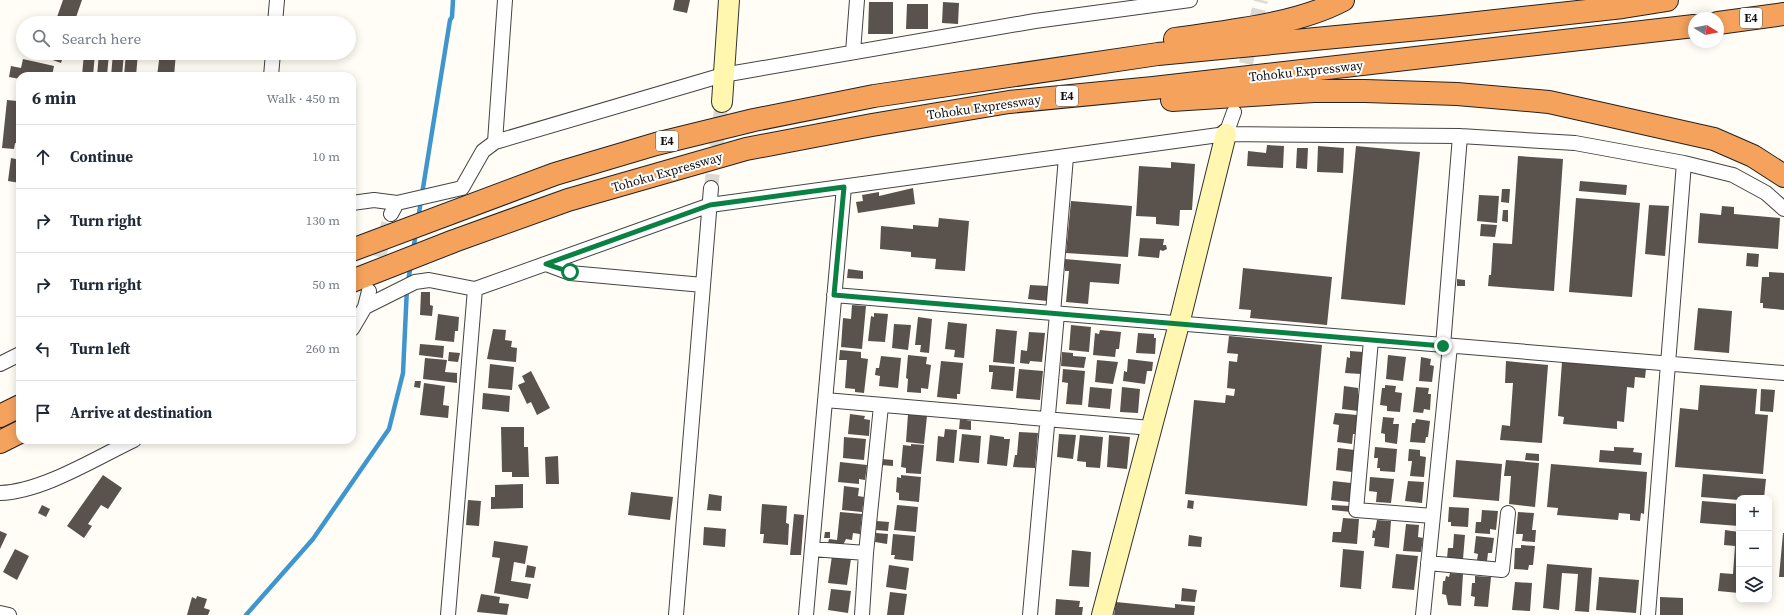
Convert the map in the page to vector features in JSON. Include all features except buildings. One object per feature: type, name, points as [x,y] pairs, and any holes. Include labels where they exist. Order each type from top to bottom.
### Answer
[{"type":"highway","points":[[874,96],[1011,59],[1157,42],[1244,29],[1306,15],[1343,0]]},
{"type":"highway","name":"E4","points":[[356,247],[394,216],[465,208],[555,174],[656,144],[754,120],[874,96],[1158,54],[1441,27],[1623,7],[1667,0]]},
{"type":"highway","name":"E4","points":[[1724,21],[1784,14]]},
{"type":"highway","name":"Tohoku Expressway","points":[[361,286],[384,268],[568,200],[746,149],[872,125],[1009,102],[1153,88],[1688,27]]},
{"type":"highway","points":[[872,125],[1151,101],[1306,92],[1365,91],[1457,94],[1549,102],[1714,138],[1753,156],[1784,176]]},
{"type":"highway","points":[[0,416],[16,408]]},
{"type":"highway","points":[[0,442],[16,434]]},
{"type":"street","points":[[277,16],[278,0]]},
{"type":"street","points":[[495,142],[505,0]]},
{"type":"street","points":[[722,102],[729,0]]},
{"type":"street","points":[[854,52],[858,0]]},
{"type":"street","points":[[356,202],[374,200],[394,216],[462,188],[482,151],[495,142],[723,75],[1035,21],[1190,0]]},
{"type":"street","points":[[271,72],[272,60]]},
{"type":"street","points":[[1102,615],[1179,324],[1226,134],[1234,112]]},
{"type":"street","points":[[356,322],[365,307],[415,282],[429,280],[475,289],[710,205],[1226,134],[1460,136],[1575,143],[1684,163],[1733,175],[1766,193],[1784,210]]},
{"type":"street","points":[[1423,615],[1433,516],[1460,136]]},
{"type":"street","points":[[1030,615],[1048,419],[1066,157]]},
{"type":"street","points":[[1648,615],[1684,163]]},
{"type":"street","points":[[806,615],[844,187]]},
{"type":"street","points":[[676,615],[711,188]]},
{"type":"street","points":[[546,264],[570,272],[703,285]]},
{"type":"street","points":[[361,286],[365,307]]},
{"type":"street","points":[[448,615],[475,289]]},
{"type":"street","points":[[834,295],[1784,373]]},
{"type":"street","points":[[1371,340],[1356,510],[1433,516]]},
{"type":"street","points":[[0,364],[16,356]]},
{"type":"street","points":[[825,400],[1151,428]]},
{"type":"street","points":[[862,615],[866,553],[881,406]]},
{"type":"street","points":[[0,493],[34,487],[52,480],[126,444]]},
{"type":"street","points":[[1428,563],[1502,570],[1508,513]]},
{"type":"street","points":[[812,549],[866,553]]},
{"type":"street","points":[[0,614],[9,615]]},
{"type":"waterway","points":[[418,219],[450,20],[452,17],[453,0]]},
{"type":"waterway","points":[[413,251],[416,232]]},
{"type":"waterway","points":[[246,615],[313,539],[389,429],[403,373],[407,287],[411,264]]},
{"type":"tunnel","points":[[1241,84],[1261,0]]},
{"type":"tunnel","points":[[711,188],[722,102]]},
{"type":"tunnel","points":[[373,277],[391,214]]},
{"type":"route","points":[[570,272],[546,264],[710,205],[844,187],[834,295],[1443,346]]}]
